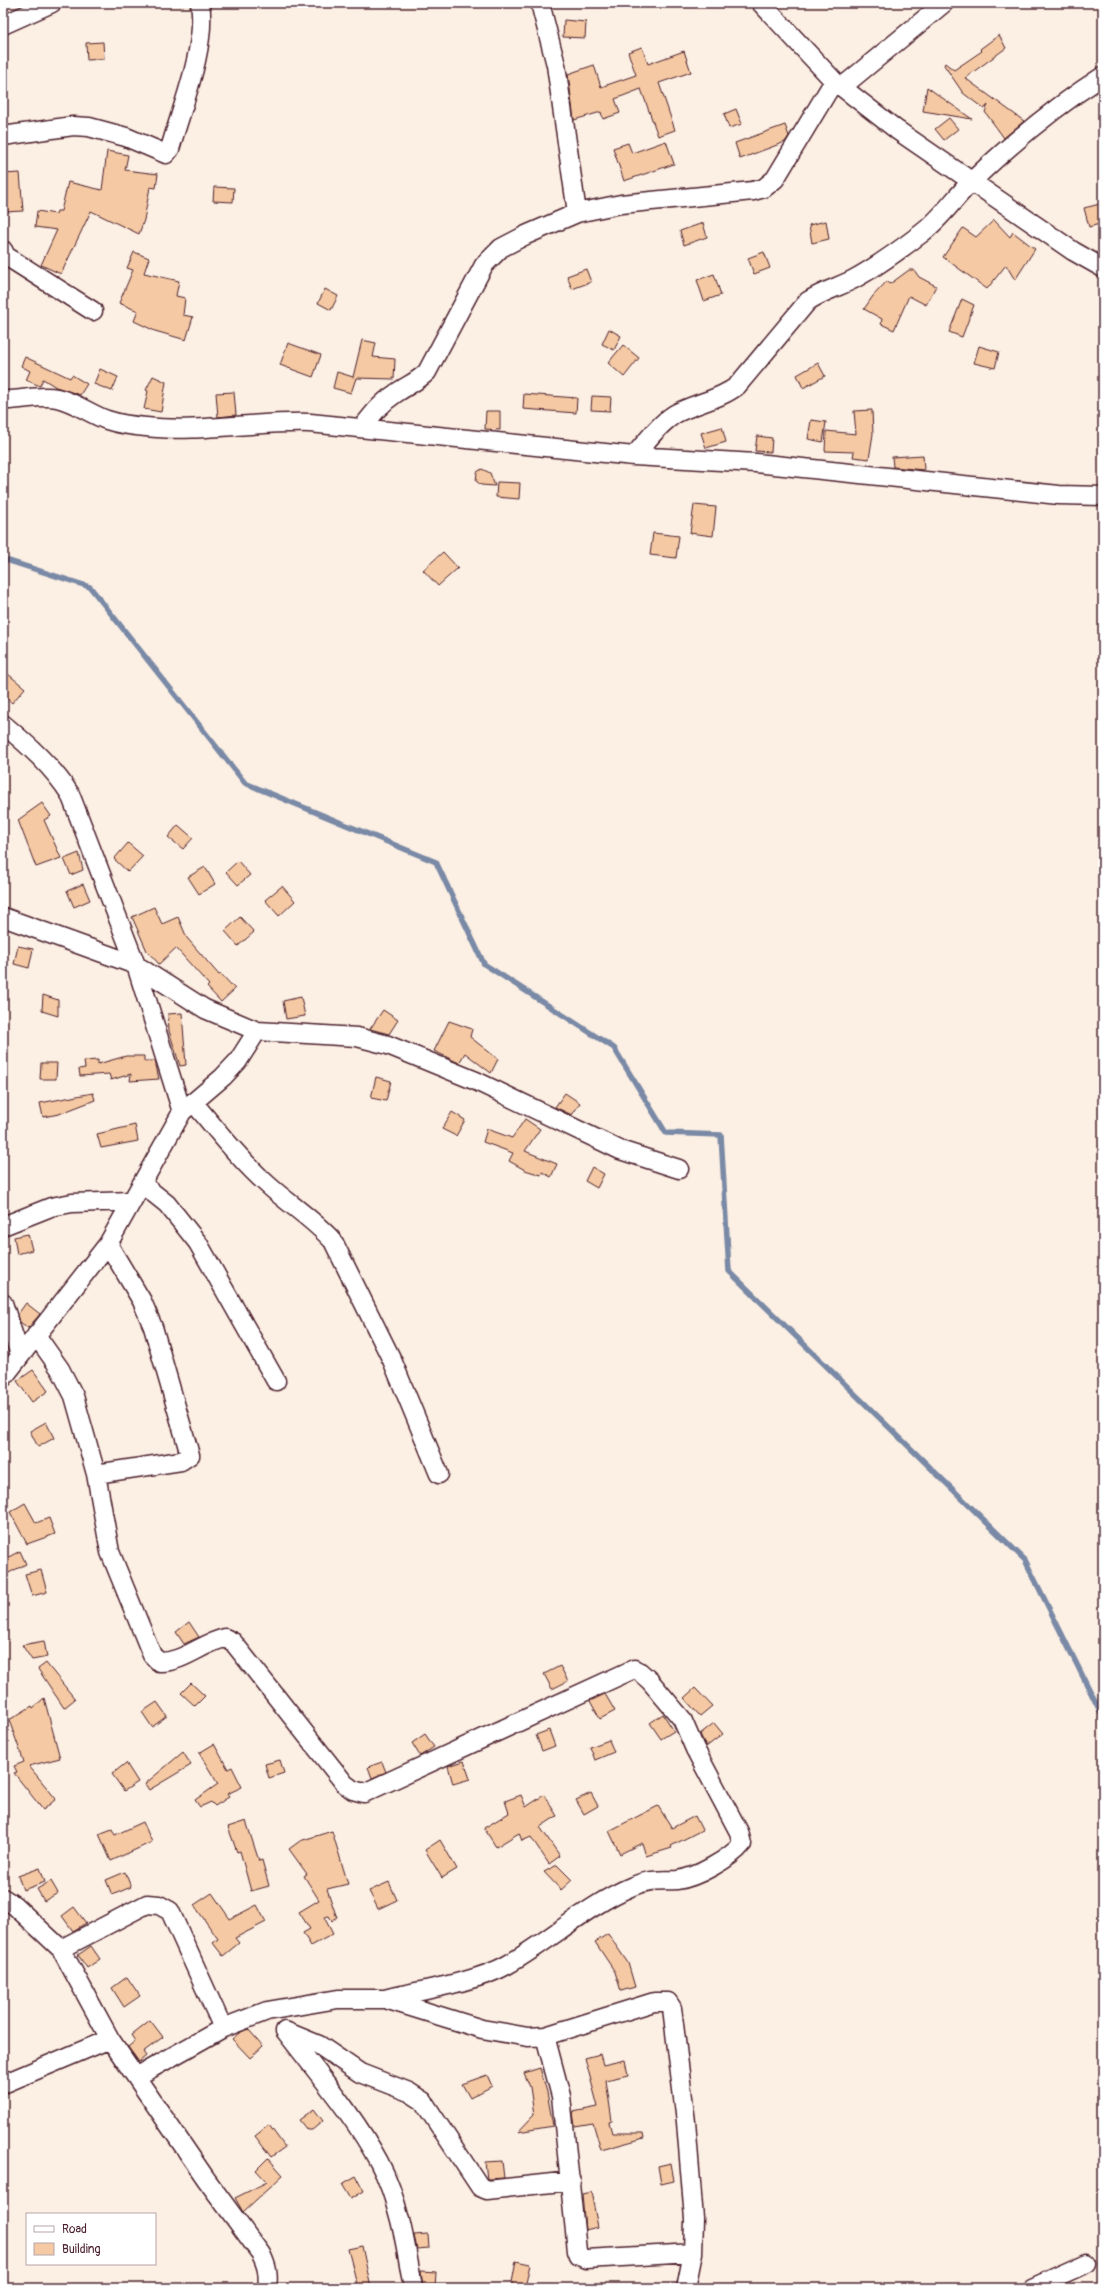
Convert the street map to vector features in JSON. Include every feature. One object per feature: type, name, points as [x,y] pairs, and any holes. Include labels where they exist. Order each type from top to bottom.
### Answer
[{"type":"street","points":[[3,25],[52,3]]},
{"type":"street","points":[[3,136],[73,126],[89,127],[126,138],[166,154],[170,149],[199,44],[202,26],[200,3]]},
{"type":"street","points":[[540,3],[556,65],[577,213]]},
{"type":"street","points":[[362,428],[378,407],[396,393],[416,382],[427,372],[484,264],[501,248],[519,238],[577,213],[621,204],[753,191],[764,188],[775,179],[838,84],[944,3]]},
{"type":"street","points":[[764,4],[838,84],[897,130],[1073,251],[1103,268]]},
{"type":"street","points":[[634,456],[656,430],[675,415],[727,394],[737,386],[808,301],[823,292],[853,280],[922,233],[937,220],[972,181],[1050,112],[1103,76]]},
{"type":"street","points":[[4,256],[93,311]]},
{"type":"street","points":[[3,400],[18,401],[46,397],[58,398],[108,420],[147,427],[191,428],[279,422],[310,422],[634,456],[756,463],[1059,495],[1103,496]]},
{"type":"street","points":[[3,724],[33,750],[57,774],[70,794],[136,965],[188,1107],[268,1185],[319,1225],[333,1241],[392,1360],[439,1474]]},
{"type":"street","points":[[3,917],[136,965],[205,1009],[257,1031],[358,1037],[388,1045],[476,1081],[620,1150],[679,1170]]},
{"type":"street","points":[[3,1378],[108,1244],[188,1107],[233,1067],[257,1031]]},
{"type":"street","points":[[142,1184],[167,1204],[198,1243],[276,1381]]},
{"type":"street","points":[[3,1226],[51,1207],[72,1203],[132,1201]]},
{"type":"street","points":[[96,1474],[181,1461],[190,1455],[153,1326],[142,1302],[108,1244]]},
{"type":"street","points":[[3,1303],[20,1355]]},
{"type":"street","points":[[36,1335],[60,1369],[74,1396],[96,1474],[110,1552],[152,1655],[159,1662],[170,1663],[214,1640],[225,1638],[233,1642],[345,1784],[353,1790],[364,1793],[634,1669],[640,1672],[650,1682],[682,1719],[695,1749],[739,1832],[742,1844],[735,1853],[690,1878],[650,1880],[632,1886],[587,1910],[514,1961],[489,1974],[385,1999],[338,1999],[267,2011],[223,2028],[136,2077]]},
{"type":"street","points":[[3,1898],[14,1905],[61,1949],[110,2039],[261,2254],[267,2265],[269,2277],[267,2288]]},
{"type":"street","points":[[61,1949],[147,1904],[159,1905],[170,1911],[223,2028]]},
{"type":"street","points":[[385,1999],[482,2029],[528,2037],[545,2036],[654,2002],[668,2002],[672,2008],[686,2122],[694,2219],[693,2253],[686,2288]]},
{"type":"street","points":[[267,2011],[285,2031],[356,2124],[379,2162],[394,2198],[407,2252],[413,2288]]},
{"type":"street","points":[[285,2031],[319,2045],[360,2073],[409,2092],[423,2101],[480,2188],[487,2190],[571,2181]]},
{"type":"street","points":[[545,2036],[561,2096],[571,2181],[576,2251],[579,2256],[586,2259],[693,2253]]},
{"type":"street","points":[[3,2084],[110,2039]]},
{"type":"street","points":[[1032,2288],[1087,2263]]},
{"type":"building","points":[[564,20],[586,22],[585,38],[563,37]]},
{"type":"building","points":[[999,35],[1006,48],[965,78],[1024,121],[1004,138],[985,112],[988,105],[984,109],[963,93],[944,65],[945,63],[954,70],[982,51],[980,49]]},
{"type":"building","points":[[103,42],[104,59],[87,60],[86,43]]},
{"type":"building","points":[[642,47],[648,64],[684,51],[691,72],[659,83],[675,130],[658,136],[641,89],[615,99],[620,113],[603,119],[601,112],[574,120],[568,74],[594,65],[601,87],[636,75],[628,52]]},
{"type":"building","points":[[927,87],[972,119],[923,111]]},
{"type":"building","points":[[736,109],[742,124],[729,128],[724,114]]},
{"type":"building","points":[[949,118],[958,129],[944,140],[935,129]]},
{"type":"building","points":[[785,125],[789,136],[785,142],[740,159],[735,143]]},
{"type":"building","points":[[666,141],[674,164],[624,181],[613,148],[628,143],[632,153]]},
{"type":"building","points":[[107,151],[128,155],[125,170],[158,174],[156,188],[150,187],[144,220],[139,234],[91,211],[61,274],[41,265],[57,230],[35,227],[37,211],[56,214],[57,211],[61,211],[68,182],[102,190]]},
{"type":"building","points":[[20,173],[23,211],[4,212],[3,174]]},
{"type":"building","points":[[214,187],[234,188],[233,202],[213,201]]},
{"type":"building","points":[[1100,204],[1103,223],[1089,227],[1084,208]]},
{"type":"building","points":[[994,220],[1010,237],[1013,232],[1035,249],[1015,280],[1006,265],[987,289],[943,257],[963,228],[976,237]]},
{"type":"building","points":[[826,221],[829,239],[812,243],[809,225]]},
{"type":"building","points":[[703,223],[707,237],[684,245],[680,231]]},
{"type":"building","points":[[134,252],[149,258],[144,273],[179,281],[176,296],[185,298],[183,315],[193,317],[186,340],[155,331],[134,321],[138,311],[119,303],[133,270],[127,268]]},
{"type":"building","points":[[764,252],[770,268],[754,274],[748,258]]},
{"type":"building","points":[[586,269],[591,282],[572,289],[567,276]]},
{"type":"building","points":[[909,270],[914,270],[919,277],[936,286],[926,305],[909,296],[894,330],[881,324],[882,319],[864,309],[873,296],[887,281],[890,284]]},
{"type":"building","points":[[714,274],[721,295],[704,301],[697,280]]},
{"type":"building","points":[[325,289],[338,296],[331,310],[318,303]]},
{"type":"building","points":[[962,299],[974,305],[962,337],[949,332]]},
{"type":"building","points":[[609,329],[621,336],[614,350],[602,344]]},
{"type":"building","points":[[362,340],[376,343],[373,357],[395,359],[394,379],[356,378],[351,393],[333,388],[337,372],[353,377]]},
{"type":"building","points":[[288,343],[321,355],[313,377],[280,365]]},
{"type":"building","points":[[623,345],[639,358],[624,377],[608,363]]},
{"type":"building","points":[[979,346],[999,352],[995,368],[974,363]]},
{"type":"building","points":[[25,357],[70,378],[72,375],[87,384],[80,395],[56,387],[43,379],[40,386],[26,380],[30,371],[21,366]]},
{"type":"building","points":[[818,363],[825,376],[803,388],[797,375]]},
{"type":"building","points":[[100,369],[118,377],[112,391],[94,384]]},
{"type":"building","points":[[153,376],[166,382],[161,412],[144,409],[148,391],[146,390]]},
{"type":"building","points":[[234,392],[236,415],[218,417],[216,393]]},
{"type":"building","points":[[524,394],[577,398],[576,413],[523,409]]},
{"type":"building","points":[[592,396],[611,397],[610,411],[591,410]]},
{"type":"building","points":[[872,410],[873,434],[869,459],[853,457],[854,452],[825,451],[826,431],[856,434],[854,411]]},
{"type":"building","points":[[486,411],[500,411],[500,430],[485,429]]},
{"type":"building","points":[[811,420],[826,422],[823,442],[808,439]]},
{"type":"building","points":[[722,427],[726,442],[706,448],[701,433]]},
{"type":"building","points":[[757,436],[772,438],[771,452],[755,451]]},
{"type":"building","points":[[923,455],[924,470],[893,467],[892,457]]},
{"type":"building","points":[[482,469],[490,473],[495,486],[481,485],[476,481],[477,472]]},
{"type":"building","points":[[497,482],[520,483],[519,499],[496,497]]},
{"type":"building","points":[[694,505],[716,507],[713,536],[690,533]]},
{"type":"building","points":[[653,533],[679,536],[676,558],[650,555]]},
{"type":"building","points":[[443,552],[458,568],[438,586],[423,570]]},
{"type":"building","points":[[3,670],[25,688],[12,703],[3,695]]},
{"type":"building","points":[[42,803],[51,816],[44,820],[61,858],[36,867],[18,820]]},
{"type":"building","points":[[178,825],[193,838],[183,849],[168,837]]},
{"type":"building","points":[[128,843],[143,856],[128,872],[114,859]]},
{"type":"building","points":[[79,853],[83,870],[71,875],[64,859]]},
{"type":"building","points":[[238,861],[250,875],[238,885],[226,872]]},
{"type":"building","points":[[205,867],[215,884],[199,894],[188,877]]},
{"type":"building","points":[[83,884],[90,900],[74,907],[67,891]]},
{"type":"building","points":[[282,886],[295,901],[279,916],[265,900]]},
{"type":"building","points":[[154,907],[162,924],[178,917],[187,938],[219,975],[221,974],[235,989],[221,1002],[207,987],[209,985],[176,948],[159,964],[147,951],[132,917]]},
{"type":"building","points":[[240,917],[254,932],[238,946],[225,931]]},
{"type":"building","points":[[18,946],[33,949],[29,968],[14,964]]},
{"type":"building","points":[[43,995],[58,1000],[58,1016],[42,1011]]},
{"type":"building","points":[[301,997],[305,1016],[286,1019],[283,1001]]},
{"type":"building","points":[[383,1010],[398,1020],[389,1034],[370,1029]]},
{"type":"building","points":[[182,1013],[186,1065],[180,1066],[169,1031],[168,1014]]},
{"type":"building","points":[[449,1021],[472,1029],[470,1037],[498,1059],[491,1073],[465,1053],[459,1063],[434,1051]]},
{"type":"building","points":[[126,1056],[144,1056],[144,1061],[155,1061],[159,1079],[130,1081],[131,1074],[111,1080],[109,1074],[80,1076],[79,1069],[85,1068],[84,1061],[98,1060],[98,1064]]},
{"type":"building","points":[[41,1063],[57,1063],[56,1079],[40,1079]]},
{"type":"building","points":[[376,1077],[391,1081],[386,1101],[371,1098]]},
{"type":"building","points":[[93,1093],[95,1100],[59,1114],[43,1117],[40,1103]]},
{"type":"building","points":[[565,1093],[580,1103],[572,1115],[555,1107]]},
{"type":"building","points":[[452,1112],[465,1120],[456,1136],[442,1129]]},
{"type":"building","points":[[525,1119],[540,1129],[525,1151],[557,1164],[551,1177],[542,1172],[541,1175],[525,1170],[509,1161],[513,1153],[483,1142],[487,1129],[512,1138]]},
{"type":"building","points":[[135,1125],[138,1141],[101,1148],[97,1134]]},
{"type":"building","points":[[592,1167],[604,1174],[597,1188],[585,1181]]},
{"type":"building","points":[[28,1234],[32,1250],[17,1254],[14,1237]]},
{"type":"building","points":[[26,1303],[40,1314],[28,1328],[20,1322],[18,1314]]},
{"type":"building","points":[[33,1370],[48,1391],[32,1402],[17,1381]]},
{"type":"building","points":[[46,1422],[54,1438],[38,1447],[30,1431]]},
{"type":"building","points":[[25,1503],[36,1523],[49,1518],[55,1534],[27,1544],[10,1512]]},
{"type":"building","points":[[20,1551],[26,1564],[3,1576],[3,1560]]},
{"type":"building","points":[[41,1570],[47,1592],[32,1596],[25,1574]]},
{"type":"building","points":[[189,1622],[199,1637],[184,1644],[176,1632]]},
{"type":"building","points":[[44,1641],[47,1657],[32,1660],[22,1645]]},
{"type":"building","points":[[46,1663],[75,1699],[64,1708],[38,1669]]},
{"type":"building","points":[[560,1666],[568,1681],[552,1689],[544,1674]]},
{"type":"building","points":[[191,1683],[205,1696],[195,1706],[181,1693]]},
{"type":"building","points":[[695,1688],[712,1706],[700,1716],[684,1698]]},
{"type":"building","points":[[605,1694],[615,1711],[600,1719],[590,1701]]},
{"type":"building","points":[[44,1698],[60,1758],[29,1766],[56,1799],[43,1810],[14,1773],[17,1772],[14,1766],[24,1762],[9,1720],[32,1706],[33,1708]]},
{"type":"building","points":[[157,1702],[167,1716],[152,1727],[142,1712]]},
{"type":"building","points":[[663,1714],[674,1731],[661,1739],[650,1723]]},
{"type":"building","points":[[714,1723],[723,1734],[706,1747],[700,1734]]},
{"type":"building","points":[[549,1730],[555,1746],[542,1751],[536,1735]]},
{"type":"building","points":[[425,1734],[434,1747],[420,1756],[412,1743]]},
{"type":"building","points":[[609,1740],[614,1752],[595,1760],[590,1747]]},
{"type":"building","points":[[214,1744],[228,1769],[232,1767],[242,1787],[227,1794],[229,1797],[215,1806],[211,1802],[200,1807],[195,1800],[218,1784],[199,1753]]},
{"type":"building","points":[[183,1752],[191,1765],[149,1790],[145,1784]]},
{"type":"building","points":[[280,1760],[284,1773],[269,1778],[265,1764]]},
{"type":"building","points":[[464,1761],[470,1779],[453,1784],[448,1766]]},
{"type":"building","points":[[382,1762],[386,1772],[372,1778],[368,1767]]},
{"type":"building","points":[[126,1763],[138,1782],[124,1791],[112,1774]]},
{"type":"building","points":[[591,1793],[598,1806],[584,1814],[576,1800]]},
{"type":"building","points":[[521,1795],[526,1807],[544,1795],[557,1816],[540,1827],[560,1856],[549,1864],[531,1837],[522,1841],[519,1833],[496,1847],[484,1828],[509,1813],[505,1801]]},
{"type":"building","points":[[658,1806],[672,1828],[695,1816],[702,1830],[671,1846],[672,1848],[646,1856],[642,1843],[620,1854],[609,1831]]},
{"type":"building","points":[[246,1821],[259,1861],[262,1860],[269,1886],[251,1891],[240,1851],[237,1852],[228,1827]]},
{"type":"building","points":[[143,1822],[152,1842],[111,1861],[99,1834],[112,1829],[115,1835]]},
{"type":"building","points":[[332,1831],[348,1884],[327,1889],[337,1918],[332,1921],[329,1916],[324,1917],[333,1934],[311,1946],[303,1933],[310,1929],[299,1912],[319,1900],[304,1876],[307,1874],[289,1849],[300,1841]]},
{"type":"building","points":[[440,1840],[457,1869],[442,1878],[425,1850]]},
{"type":"building","points":[[557,1865],[572,1880],[561,1890],[544,1872]]},
{"type":"building","points":[[40,1868],[45,1882],[23,1890],[18,1876]]},
{"type":"building","points":[[125,1872],[131,1887],[112,1895],[106,1880]]},
{"type":"building","points":[[51,1881],[58,1893],[44,1901],[37,1889]]},
{"type":"building","points":[[389,1882],[397,1900],[378,1909],[369,1891]]},
{"type":"building","points":[[212,1893],[230,1919],[257,1905],[266,1922],[235,1938],[239,1943],[223,1956],[213,1943],[218,1939],[194,1905]]},
{"type":"building","points":[[74,1907],[86,1923],[73,1931],[62,1916]]},
{"type":"building","points":[[608,1934],[628,1963],[635,1987],[621,1991],[615,1972],[595,1942]]},
{"type":"building","points":[[91,1946],[100,1959],[87,1968],[78,1955]]},
{"type":"building","points":[[127,1977],[140,1996],[124,2007],[112,1988]]},
{"type":"building","points":[[150,2020],[163,2037],[143,2052],[146,2056],[139,2062],[128,2047],[135,2041],[131,2035]]},
{"type":"building","points":[[248,2029],[263,2046],[250,2058],[232,2039],[239,2033]]},
{"type":"building","points":[[600,2054],[603,2065],[625,2060],[628,2075],[606,2080],[612,2121],[609,2122],[612,2133],[643,2133],[644,2138],[601,2150],[593,2123],[575,2126],[573,2112],[598,2107],[585,2058]]},
{"type":"building","points":[[540,2068],[547,2092],[553,2126],[518,2132],[534,2115],[530,2087],[524,2073]]},
{"type":"building","points":[[487,2075],[492,2086],[470,2098],[462,2084]]},
{"type":"building","points":[[314,2109],[323,2121],[312,2130],[307,2130],[299,2120]]},
{"type":"building","points":[[269,2125],[285,2147],[271,2157],[255,2136]]},
{"type":"building","points":[[268,2158],[283,2175],[243,2212],[235,2198],[267,2182],[256,2170]]},
{"type":"building","points":[[502,2161],[504,2178],[487,2179],[485,2162]]},
{"type":"building","points":[[671,2163],[674,2181],[661,2184],[658,2166]]},
{"type":"building","points":[[356,2176],[364,2191],[351,2199],[342,2184]]},
{"type":"building","points":[[591,2192],[598,2227],[585,2230],[582,2194]]},
{"type":"building","points":[[428,2234],[429,2248],[417,2249],[414,2235]]},
{"type":"building","points":[[362,2246],[371,2288],[358,2288],[348,2249]]},
{"type":"building","points":[[516,2261],[530,2264],[525,2288],[511,2288]]},
{"type":"building","points":[[421,2271],[436,2272],[435,2288],[423,2288]]},
{"type":"waterway","points":[[3,559],[90,587],[245,783],[436,862],[484,964],[614,1048],[666,1133],[721,1135],[729,1271],[1025,1560],[1103,1717]]}]
